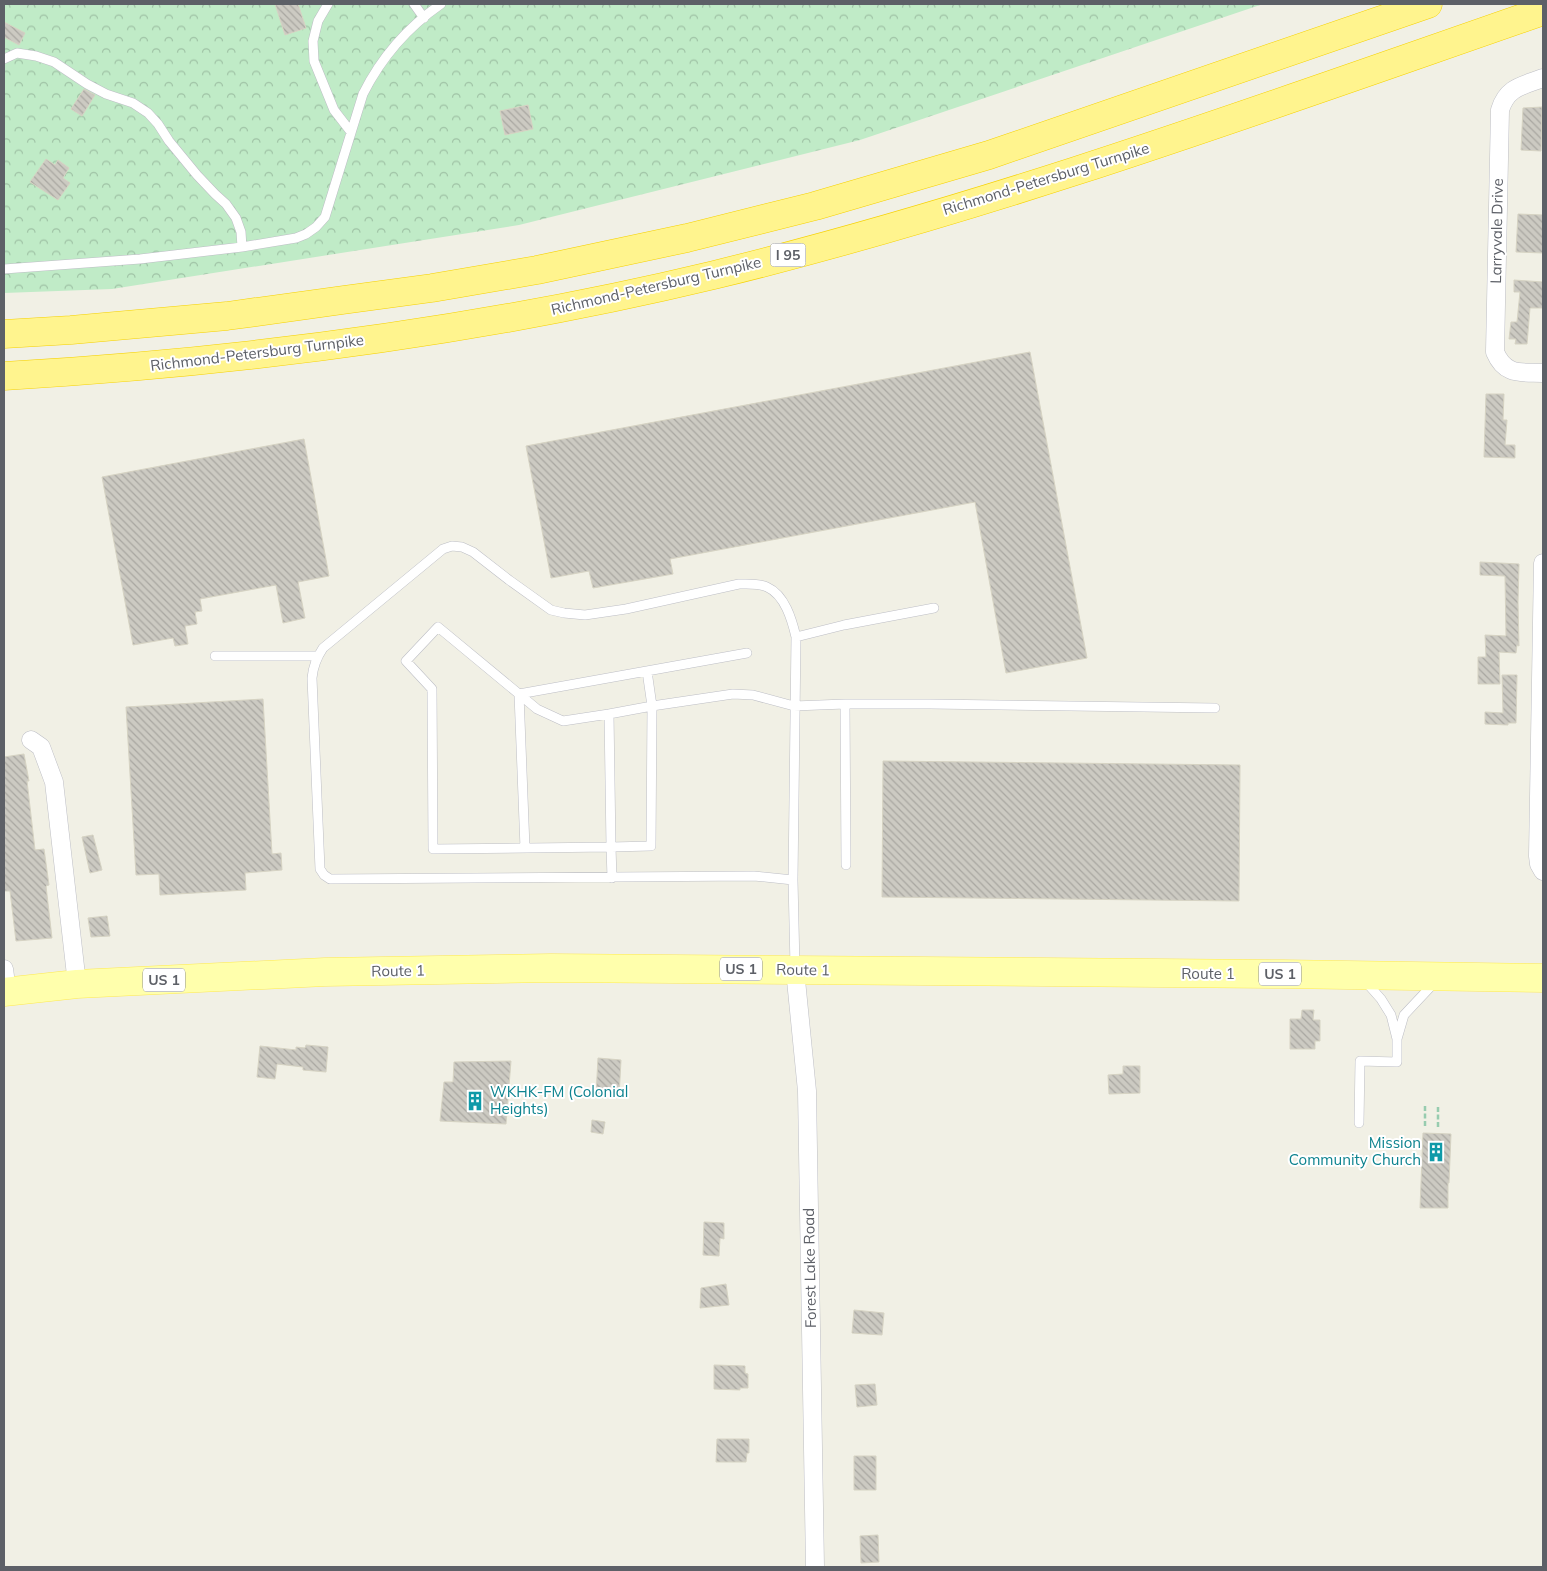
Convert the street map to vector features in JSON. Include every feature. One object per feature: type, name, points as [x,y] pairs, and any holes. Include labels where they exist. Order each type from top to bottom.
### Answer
[{"type":"highway","points":[[4,334],[217,317],[432,288],[537,270],[687,238],[815,206],[989,155],[1428,4]]},
{"type":"highway","name":"Richmond-Petersburg Turnpike","points":[[4,376],[107,370],[298,350],[453,327],[583,304],[715,274],[860,236],[1022,188],[1182,136],[1543,11]]},
{"type":"main road","name":"Route 1","points":[[5,984],[77,984],[342,972],[551,968],[1543,978]]},
{"type":"street","name":"Larryvale Drive","points":[[1543,78],[1516,88],[1508,94],[1500,110],[1496,352],[1499,362],[1513,372],[1543,373]]},
{"type":"street","points":[[1543,563],[1538,856],[1539,864],[1543,871]]},
{"type":"street","points":[[31,740],[41,747],[54,782],[77,984]]},
{"type":"street","name":"Forest Lake Road","points":[[795,970],[807,1090],[815,1567]]},
{"type":"lane","points":[[328,4],[318,21],[313,42],[314,61],[334,110],[351,132]]},
{"type":"lane","points":[[414,4],[424,18]]},
{"type":"lane","points":[[4,269],[140,259],[242,247],[296,238],[306,234],[325,217],[363,94],[370,80],[390,52],[438,5]]},
{"type":"lane","points":[[4,59],[17,53],[36,56],[54,62],[93,88],[133,103],[148,113],[197,175],[226,204],[236,218],[241,232],[242,247]]},
{"type":"lane","points":[[793,880],[754,876],[330,879],[320,869],[312,678],[312,670],[317,656],[323,648],[443,550],[452,546],[462,547],[473,552],[552,610],[564,613],[584,615],[626,609],[739,584],[767,586],[784,604],[792,619],[796,637],[793,880],[795,970]]},
{"type":"lane","points":[[796,637],[844,624],[934,608]]},
{"type":"lane","points":[[647,671],[652,706],[651,846],[433,848],[432,689],[406,661],[438,627],[538,709],[563,721],[652,706],[733,694],[753,695],[794,706],[844,704],[1215,708]]},
{"type":"lane","points":[[520,694],[747,653]]},
{"type":"lane","points":[[215,656],[317,656]]},
{"type":"lane","points":[[520,694],[526,848]]},
{"type":"lane","points":[[844,704],[846,866]]},
{"type":"lane","points":[[609,714],[612,878]]},
{"type":"lane","points":[[1359,1123],[1360,1061],[1397,1062],[1397,1039],[1391,1015],[1381,999],[1361,976]]},
{"type":"lane","points":[[1397,1039],[1404,1015],[1440,977]]},
{"type":"path","points":[[1425,1105],[1425,1126]]},
{"type":"path","points":[[1438,1105],[1438,1126]]},
{"type":"green space","points":[[4,4],[1263,4],[860,140],[519,225],[112,289],[4,293]]},
{"type":"building","points":[[275,4],[298,4],[306,28],[285,35]]},
{"type":"building","points":[[4,22],[25,33],[19,45],[4,37]]},
{"type":"building","points":[[84,89],[95,95],[82,116],[71,109]]},
{"type":"building","points":[[528,105],[533,129],[505,135],[500,111]]},
{"type":"building","points":[[1542,107],[1541,151],[1521,150],[1523,108]]},
{"type":"building","points":[[46,159],[55,165],[58,160],[69,168],[63,178],[70,183],[58,200],[30,182]]},
{"type":"building","points":[[1518,214],[1543,215],[1543,253],[1516,252]]},
{"type":"building","points":[[1514,280],[1543,282],[1543,308],[1530,308],[1527,344],[1515,344],[1516,339],[1509,339],[1511,322],[1517,322],[1520,292],[1514,292]]},
{"type":"building","points":[[1030,352],[1087,658],[1006,673],[975,502],[670,559],[673,574],[593,588],[589,571],[551,578],[526,446]]},
{"type":"building","points":[[1486,394],[1504,394],[1503,420],[1507,420],[1505,445],[1515,445],[1515,458],[1484,457]]},
{"type":"building","points":[[304,439],[329,576],[298,582],[305,618],[283,623],[276,585],[200,599],[202,611],[195,612],[197,624],[185,626],[188,644],[175,646],[173,638],[133,645],[102,477]]},
{"type":"building","points":[[1480,562],[1519,564],[1519,646],[1517,645],[1516,653],[1499,652],[1500,684],[1478,684],[1478,657],[1486,657],[1485,635],[1506,636],[1505,576],[1480,575]]},
{"type":"building","points":[[1502,675],[1517,675],[1516,723],[1508,723],[1508,725],[1485,724],[1485,712],[1503,713]]},
{"type":"building","points":[[263,699],[272,854],[281,853],[282,870],[245,873],[246,890],[160,895],[159,874],[136,875],[126,707]]},
{"type":"building","points":[[24,754],[29,781],[27,781],[35,850],[44,849],[49,885],[46,886],[52,938],[16,941],[10,891],[4,891],[4,757]]},
{"type":"building","points":[[883,761],[1240,765],[1239,901],[882,897]]},
{"type":"building","points":[[93,835],[102,870],[90,873],[82,837]]},
{"type":"building","points":[[107,916],[110,936],[91,937],[88,918]]},
{"type":"building","points":[[1302,1010],[1314,1010],[1313,1020],[1320,1020],[1320,1041],[1315,1041],[1315,1049],[1290,1049],[1290,1019],[1301,1019]]},
{"type":"building","points":[[306,1045],[328,1047],[326,1072],[303,1070],[303,1067],[277,1064],[275,1079],[257,1077],[260,1046],[296,1050],[296,1047],[305,1048]]},
{"type":"building","points":[[598,1058],[621,1060],[619,1097],[596,1095]]},
{"type":"building","name":"WKHK-FM (Colonial Heights)","points":[[511,1061],[506,1124],[440,1121],[444,1082],[453,1082],[454,1062]]},
{"type":"building","points":[[1123,1066],[1140,1066],[1140,1093],[1109,1094],[1108,1075],[1123,1074]]},
{"type":"building","points":[[592,1120],[605,1122],[603,1134],[591,1132]]},
{"type":"building","name":"Mission Community Church","points":[[1423,1133],[1451,1134],[1448,1208],[1420,1208]]},
{"type":"building","points":[[704,1222],[724,1223],[724,1239],[720,1238],[719,1256],[703,1255]]},
{"type":"building","points":[[726,1284],[729,1305],[700,1308],[701,1288]]},
{"type":"building","points":[[854,1310],[884,1313],[882,1335],[852,1333]]},
{"type":"building","points":[[714,1365],[745,1366],[745,1373],[748,1374],[748,1388],[740,1388],[740,1390],[714,1389]]},
{"type":"building","points":[[875,1384],[877,1405],[857,1407],[855,1385]]},
{"type":"building","points":[[717,1439],[749,1439],[749,1453],[747,1453],[746,1462],[716,1462]]},
{"type":"building","points":[[854,1456],[876,1456],[876,1490],[854,1490]]},
{"type":"building","points":[[878,1535],[879,1562],[861,1563],[860,1536]]},
{"type":"place","name":"WKHK-FM (Colonial Heights)","points":[[475,1101]]},
{"type":"place","name":"Mission Community Church","points":[[1436,1152]]}]
